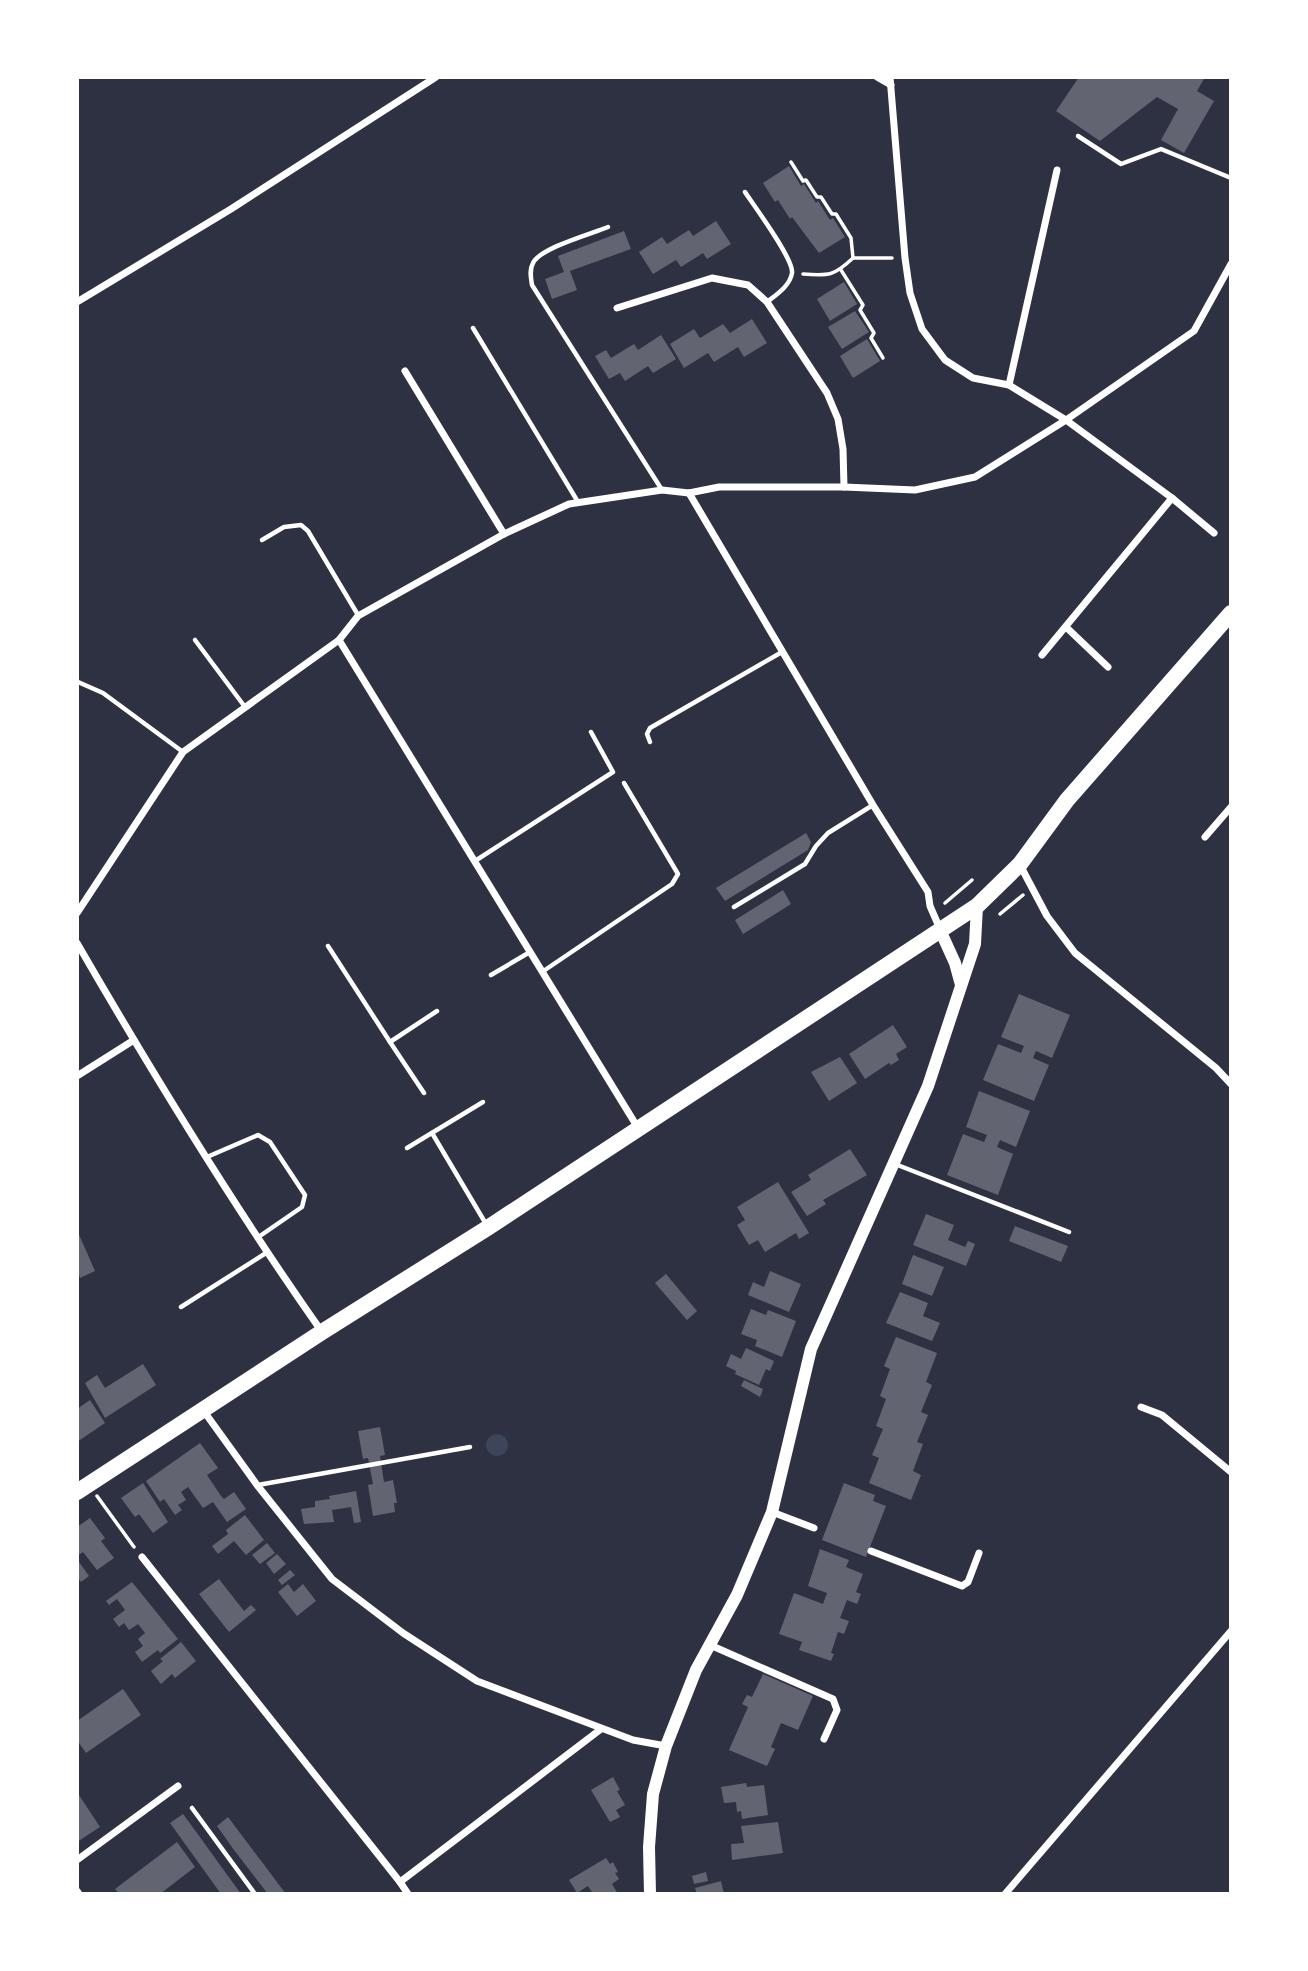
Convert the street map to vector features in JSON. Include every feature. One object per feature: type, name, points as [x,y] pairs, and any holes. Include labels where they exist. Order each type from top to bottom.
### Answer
[{"type":"main road","points":[[83,1488],[489,1227],[977,906],[1020,864],[1067,800],[1231,613]]},
{"type":"street","points":[[77,302],[232,209],[436,77]]},
{"type":"street","points":[[877,77],[891,81],[906,270],[910,293],[922,329],[945,360],[973,378],[1009,385],[1066,420],[1172,498],[1214,533]]},
{"type":"street","points":[[1009,385],[1057,170]]},
{"type":"street","points":[[77,913],[183,752],[339,640],[358,616],[504,534],[569,504],[662,490],[689,493],[719,487],[915,490],[975,477],[1066,420],[1194,331],[1231,264]]},
{"type":"street","points":[[618,308],[712,278],[748,285],[767,302],[831,402],[838,419],[844,449],[845,487]]},
{"type":"street","points":[[405,371],[504,534]]},
{"type":"street","points":[[689,493],[875,809],[928,892],[930,906],[955,963],[961,985]]},
{"type":"street","points":[[1042,655],[1172,498]]},
{"type":"street","points":[[1066,627],[1108,667]]},
{"type":"street","points":[[339,640],[638,1128]]},
{"type":"street","points":[[1205,837],[1231,807]]},
{"type":"street","points":[[1020,864],[1047,916],[1075,953],[1216,1068],[1231,1084]]},
{"type":"street","points":[[650,1894],[649,1847],[653,1794],[666,1745],[696,1670],[737,1595],[772,1512],[811,1349],[928,1086],[975,944],[977,906]]},
{"type":"street","points":[[77,943],[134,1041],[257,1238],[322,1332]]},
{"type":"street","points":[[77,1076],[134,1041]]},
{"type":"street","points":[[1141,1407],[1162,1415],[1231,1472]]},
{"type":"street","points":[[203,1410],[257,1485],[332,1579],[403,1633],[477,1681],[601,1729],[634,1740],[666,1745]]},
{"type":"street","points":[[772,1512],[814,1528]]},
{"type":"street","points":[[872,1550],[962,1586],[968,1582],[979,1553]]},
{"type":"street","points":[[142,1557],[408,1894]]},
{"type":"street","points":[[1005,1894],[1231,1631]]},
{"type":"street","points":[[710,1645],[833,1699],[837,1710],[824,1739]]},
{"type":"street","points":[[400,1882],[601,1729]]},
{"type":"street","points":[[77,1860],[178,1786]]},
{"type":"lane","points":[[1078,136],[1121,164],[1161,149],[1231,178]]},
{"type":"lane","points":[[745,192],[789,260],[792,273],[784,288],[767,302]]},
{"type":"lane","points":[[608,227],[542,253],[533,263],[530,275],[532,285],[662,490]]},
{"type":"lane","points":[[473,328],[578,502]]},
{"type":"lane","points":[[262,540],[284,527],[301,525],[308,531],[358,616]]},
{"type":"lane","points":[[195,640],[245,707]]},
{"type":"lane","points":[[650,742],[647,734],[650,728],[782,652]]},
{"type":"lane","points":[[78,682],[103,693],[183,752]]},
{"type":"lane","points":[[475,861],[613,772],[591,732]]},
{"type":"lane","points":[[542,972],[672,884],[678,874],[624,783]]},
{"type":"lane","points":[[734,907],[805,864],[828,833],[875,809]]},
{"type":"lane","points":[[328,946],[424,1093]]},
{"type":"lane","points":[[491,975],[530,952]]},
{"type":"lane","points":[[390,1042],[437,1011]]},
{"type":"lane","points":[[407,1148],[484,1102]]},
{"type":"lane","points":[[432,1133],[489,1227]]},
{"type":"lane","points":[[207,1157],[258,1135],[270,1142],[305,1195],[302,1207],[257,1238]]},
{"type":"lane","points":[[894,1164],[1069,1233]]},
{"type":"lane","points":[[181,1307],[267,1253]]},
{"type":"lane","points":[[257,1485],[470,1447]]},
{"type":"lane","points":[[192,1808],[255,1894]]},
{"type":"path","points":[[791,162],[803,181],[806,180],[817,197],[821,197],[841,222],[851,238],[853,258]]},
{"type":"path","points":[[792,273],[833,275],[853,258],[888,258]]},
{"type":"path","points":[[841,270],[863,305],[860,310],[874,333],[871,338],[883,358]]},
{"type":"path","points":[[945,903],[972,880]]},
{"type":"path","points":[[1000,914],[1015,901]]},
{"type":"path","points":[[83,1488],[142,1557]]},
{"type":"shaded area","points":[[497,1434],[505,1437],[508,1445],[505,1453],[497,1456],[489,1453],[486,1445],[489,1437]]},
{"type":"building","points":[[1079,77],[1205,77],[1197,91],[1214,101],[1184,153],[1161,140],[1178,109],[1157,97],[1100,141],[1056,111]]},
{"type":"building","points":[[789,166],[801,186],[804,184],[830,220],[833,218],[845,237],[819,253],[792,217],[790,219],[778,200],[775,202],[763,183]]},
{"type":"building","points":[[716,221],[731,244],[707,259],[703,253],[681,267],[676,260],[653,274],[639,252],[662,237],[667,244],[689,230],[693,236]]},
{"type":"building","points":[[624,231],[631,249],[570,271],[577,290],[552,299],[545,279],[564,272],[558,256]]},
{"type":"building","points":[[844,282],[857,304],[830,321],[817,299]]},
{"type":"building","points":[[855,311],[869,332],[842,349],[828,327]]},
{"type":"building","points":[[752,319],[767,343],[744,357],[738,347],[714,362],[708,353],[684,368],[670,344],[694,329],[700,338],[723,324],[730,333]]},
{"type":"building","points":[[661,335],[676,359],[653,373],[648,366],[625,381],[620,373],[609,379],[595,356],[606,350],[611,358],[634,344],[638,350]]},
{"type":"building","points":[[867,339],[880,361],[853,378],[840,356]]},
{"type":"building","points":[[806,833],[811,842],[808,850],[725,901],[716,888]]},
{"type":"building","points":[[783,890],[791,904],[743,934],[735,920]]},
{"type":"building","points":[[1019,994],[1070,1015],[1052,1058],[1036,1051],[1033,1058],[1049,1065],[1034,1101],[983,1080],[998,1044],[1021,1053],[1024,1046],[1001,1037]]},
{"type":"building","points":[[893,1025],[907,1047],[896,1054],[899,1060],[891,1065],[889,1063],[865,1079],[849,1054]]},
{"type":"building","points":[[840,1057],[857,1083],[829,1101],[811,1072]]},
{"type":"building","points":[[979,1091],[1030,1111],[1016,1147],[1000,1140],[997,1147],[1013,1154],[998,1195],[947,1175],[963,1134],[984,1142],[987,1135],[966,1127]]},
{"type":"building","points":[[850,1149],[867,1175],[823,1200],[826,1204],[807,1216],[791,1192],[811,1180],[808,1175]]},
{"type":"building","points":[[778,1182],[809,1233],[799,1239],[796,1233],[765,1252],[758,1240],[749,1245],[737,1225],[745,1220],[737,1207]]},
{"type":"building","points":[[926,1214],[954,1225],[948,1240],[965,1247],[968,1241],[975,1244],[966,1266],[913,1245]]},
{"type":"building","points":[[1015,1226],[1068,1246],[1061,1262],[1009,1241]]},
{"type":"building","points":[[77,1230],[95,1271],[80,1278],[77,1270]]},
{"type":"building","points":[[913,1255],[944,1267],[932,1296],[902,1284]]},
{"type":"building","points":[[770,1271],[801,1284],[789,1312],[748,1295],[753,1282],[764,1287]]},
{"type":"building","points":[[666,1274],[697,1311],[687,1320],[655,1283]]},
{"type":"building","points":[[900,1292],[928,1303],[923,1316],[940,1323],[932,1341],[886,1323]]},
{"type":"building","points":[[751,1309],[766,1315],[768,1310],[796,1321],[782,1357],[755,1346],[757,1340],[741,1334]]},
{"type":"building","points":[[896,1337],[937,1353],[926,1382],[932,1385],[921,1412],[928,1415],[917,1442],[923,1444],[913,1471],[921,1475],[911,1500],[869,1483],[879,1458],[872,1455],[883,1429],[876,1426],[886,1399],[880,1396],[890,1369],[884,1366]]},
{"type":"building","points":[[746,1348],[774,1361],[770,1371],[766,1369],[759,1385],[735,1374],[736,1371],[726,1366],[731,1354],[741,1359]]},
{"type":"building","points":[[143,1364],[156,1385],[105,1418],[85,1383],[97,1375],[105,1388]]},
{"type":"building","points":[[744,1380],[763,1389],[760,1397],[741,1386]]},
{"type":"building","points":[[90,1400],[105,1423],[77,1442],[77,1409]]},
{"type":"building","points":[[380,1427],[385,1455],[380,1456],[384,1482],[393,1480],[397,1503],[394,1503],[395,1512],[373,1516],[368,1485],[373,1484],[368,1458],[363,1459],[358,1431]]},
{"type":"building","points":[[200,1443],[218,1468],[207,1475],[221,1496],[224,1499],[234,1492],[246,1509],[227,1522],[213,1502],[203,1508],[188,1487],[181,1492],[186,1500],[178,1505],[182,1510],[175,1515],[164,1499],[160,1502],[146,1481]]},
{"type":"building","points":[[143,1483],[168,1522],[153,1533],[139,1514],[135,1517],[121,1498]]},
{"type":"building","points":[[844,1483],[875,1495],[873,1501],[886,1506],[866,1557],[822,1540]]},
{"type":"building","points":[[356,1491],[361,1522],[354,1523],[351,1507],[332,1510],[334,1522],[304,1524],[301,1509],[315,1507],[315,1501],[330,1499],[329,1496]]},
{"type":"building","points":[[245,1515],[264,1540],[246,1555],[234,1541],[218,1554],[212,1546],[228,1534],[226,1530]]},
{"type":"building","points":[[90,1518],[105,1538],[101,1541],[114,1558],[97,1570],[83,1552],[77,1556],[77,1527]]},
{"type":"building","points":[[267,1543],[275,1553],[260,1564],[252,1555]]},
{"type":"building","points":[[820,1549],[849,1560],[846,1567],[863,1574],[856,1592],[861,1594],[857,1604],[847,1600],[840,1618],[849,1621],[844,1634],[838,1632],[831,1661],[799,1650],[802,1642],[779,1634],[794,1593],[823,1604],[827,1593],[808,1586]]},
{"type":"building","points":[[277,1554],[286,1564],[274,1574],[266,1563]]},
{"type":"building","points":[[77,1559],[89,1576],[81,1582],[77,1577]]},
{"type":"building","points":[[290,1570],[295,1575],[282,1585],[278,1580]]},
{"type":"building","points":[[219,1579],[244,1611],[251,1605],[256,1610],[229,1632],[199,1594]]},
{"type":"building","points":[[132,1582],[178,1639],[160,1653],[158,1650],[142,1662],[135,1652],[143,1646],[138,1639],[145,1633],[138,1624],[129,1630],[124,1623],[119,1627],[113,1619],[125,1610],[117,1599],[109,1605],[106,1601]]},
{"type":"building","points":[[288,1584],[294,1592],[303,1584],[316,1601],[297,1616],[278,1592]]},
{"type":"building","points":[[181,1642],[196,1661],[175,1678],[172,1674],[161,1684],[151,1671],[163,1661],[160,1659]]},
{"type":"building","points":[[763,1674],[813,1696],[798,1730],[781,1723],[771,1747],[775,1749],[767,1766],[729,1750],[748,1707],[742,1704],[747,1695],[752,1697]]},
{"type":"building","points":[[123,1689],[141,1715],[86,1753],[77,1740],[77,1721]]},
{"type":"building","points":[[613,1777],[625,1805],[616,1810],[620,1817],[610,1822],[591,1790]]},
{"type":"building","points":[[746,1783],[747,1787],[764,1785],[768,1815],[742,1819],[741,1811],[737,1812],[736,1802],[724,1803],[721,1787]]},
{"type":"building","points":[[77,1792],[100,1827],[77,1842]]},
{"type":"building","points":[[183,1814],[241,1894],[221,1894],[170,1823]]},
{"type":"building","points":[[228,1817],[286,1894],[268,1894],[234,1850],[217,1826]]},
{"type":"building","points":[[778,1822],[783,1853],[732,1860],[731,1844],[744,1843],[741,1826]]},
{"type":"building","points":[[177,1842],[195,1867],[160,1894],[119,1894],[115,1889]]},
{"type":"building","points":[[606,1858],[610,1864],[613,1862],[618,1872],[615,1873],[619,1879],[612,1884],[618,1894],[593,1894],[588,1886],[577,1893],[569,1880]]},
{"type":"building","points":[[706,1872],[708,1881],[694,1884],[692,1876]]},
{"type":"building","points":[[721,1881],[724,1894],[697,1894],[695,1888]]}]
